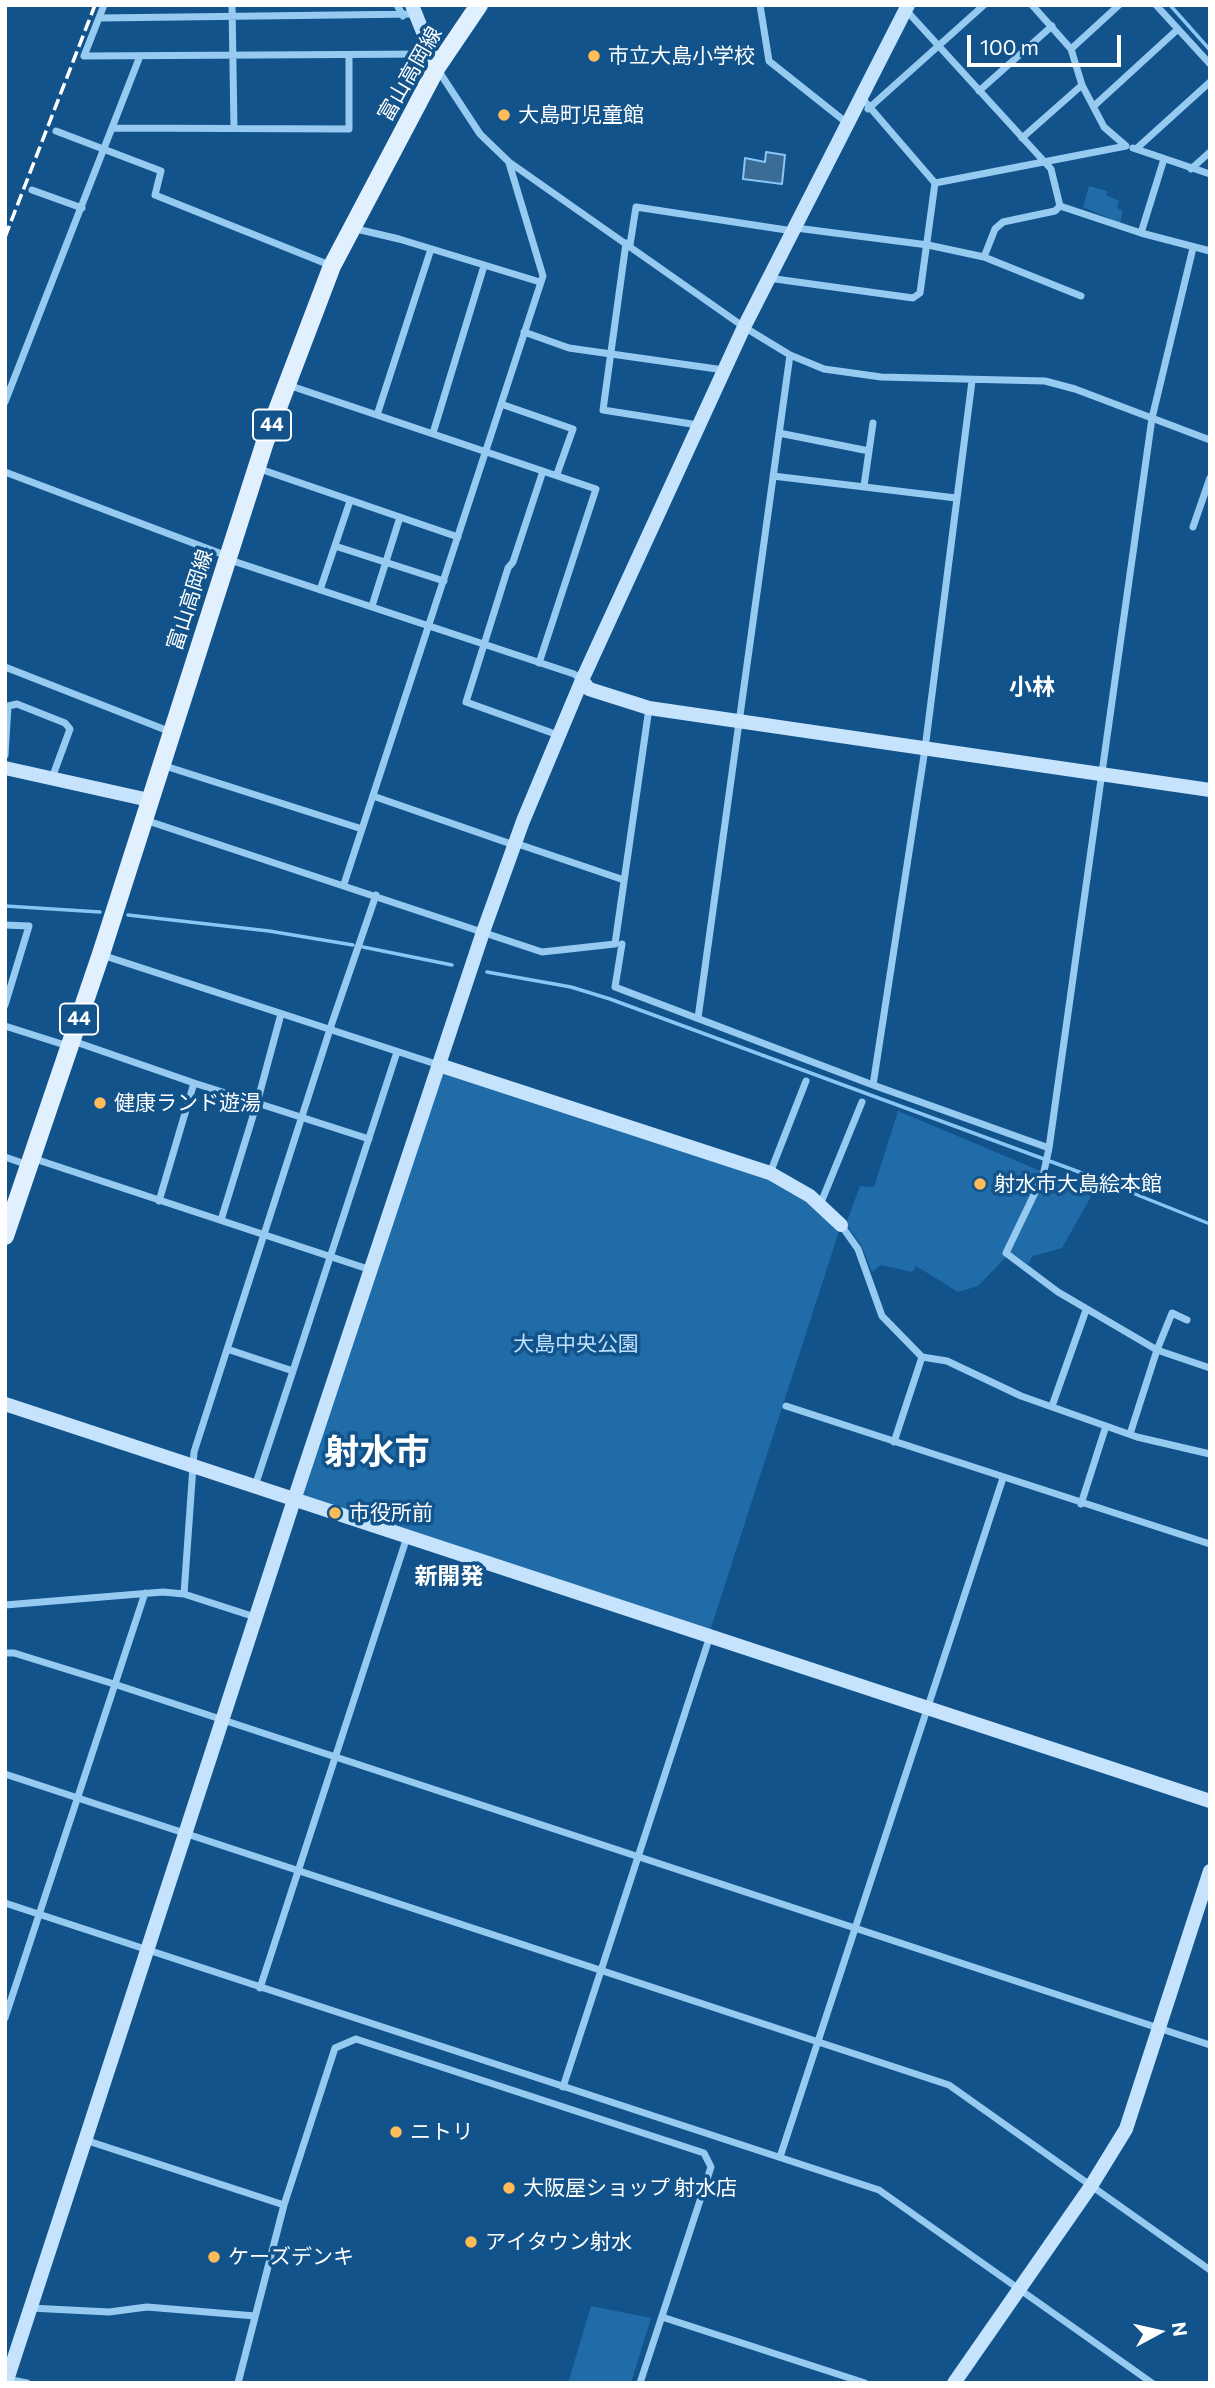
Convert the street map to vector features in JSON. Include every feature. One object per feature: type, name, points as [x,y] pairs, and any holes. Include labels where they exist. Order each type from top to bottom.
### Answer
[{"type":"main road","name":"富山高岡線","points":[[5,1236],[101,954],[257,468],[332,266],[433,61],[479,5]]},
{"type":"street","points":[[104,5],[84,56],[349,55],[433,61]]},
{"type":"street","points":[[232,5],[234,128]]},
{"type":"street","points":[[397,5],[411,12],[433,61],[480,134],[509,162],[744,327],[790,355],[824,369],[854,374],[1045,382],[1075,389],[1210,440]]},
{"type":"street","points":[[760,5],[769,61],[847,123]]},
{"type":"street","points":[[27,2383],[6,2380],[483,932],[515,844],[582,680],[724,370],[847,123],[864,103],[940,46],[984,5]]},
{"type":"street","points":[[1032,5],[1071,49],[1082,85],[1095,105],[1104,127],[1126,146],[1210,174]]},
{"type":"street","points":[[1071,49],[1119,5]]},
{"type":"street","points":[[1156,5],[1210,64]]},
{"type":"street","points":[[864,103],[905,7],[1051,169],[1060,205]]},
{"type":"street","points":[[100,18],[232,18],[411,12]]},
{"type":"street","points":[[979,91],[1052,26]]},
{"type":"street","points":[[1095,105],[1178,29]]},
{"type":"street","points":[[113,128],[349,129],[349,55]]},
{"type":"street","points":[[5,402],[140,56]]},
{"type":"street","points":[[1136,149],[1210,82]]},
{"type":"street","points":[[1022,138],[1082,85]]},
{"type":"street","points":[[768,278],[913,298],[920,293],[935,183],[864,103]]},
{"type":"street","points":[[56,131],[161,171],[155,195],[332,266]]},
{"type":"street","points":[[935,183],[1126,146]]},
{"type":"street","points":[[1191,169],[1210,152]]},
{"type":"street","points":[[1141,233],[1164,159]]},
{"type":"street","points":[[344,884],[543,276],[509,162]]},
{"type":"street","points":[[32,190],[82,208]]},
{"type":"street","points":[[1060,205],[1141,233],[1210,251]]},
{"type":"street","points":[[984,257],[995,229],[1003,222],[1055,211],[1060,205]]},
{"type":"street","points":[[699,425],[616,415],[603,410],[636,206],[794,230],[928,245],[984,257],[1081,296]]},
{"type":"street","points":[[352,228],[540,282]]},
{"type":"street","points":[[1193,248],[1152,418],[1044,1176],[1006,1253],[1086,1310],[1157,1350],[1210,1368]]},
{"type":"street","points":[[377,415],[431,249]]},
{"type":"street","points":[[433,433],[484,266]]},
{"type":"street","points":[[524,332],[569,348],[724,370]]},
{"type":"street","points":[[698,1018],[790,355]]},
{"type":"street","points":[[873,1085],[925,749],[972,381]]},
{"type":"street","points":[[287,385],[596,489],[539,663]]},
{"type":"street","points":[[501,404],[573,429],[557,474]]},
{"type":"street","points":[[864,486],[873,423]]},
{"type":"street","points":[[779,433],[869,451]]},
{"type":"street","points":[[257,468],[458,537]]},
{"type":"street","points":[[544,471],[466,702],[559,735]]},
{"type":"street","points":[[5,472],[222,554],[227,559],[574,674],[589,689],[649,708],[1210,790]]},
{"type":"street","points":[[773,476],[956,498]]},
{"type":"street","points":[[1193,527],[1210,478]]},
{"type":"street","points":[[320,590],[350,501]]},
{"type":"street","points":[[372,606],[400,517]]},
{"type":"street","points":[[335,546],[444,581]]},
{"type":"street","points":[[5,667],[171,733]]},
{"type":"street","points":[[5,755],[8,706],[17,705],[65,723],[70,729],[52,778]]},
{"type":"street","points":[[143,819],[542,952],[615,944],[649,708]]},
{"type":"street","points":[[161,764],[362,829]]},
{"type":"street","points":[[5,768],[149,800]]},
{"type":"street","points":[[373,796],[624,880]]},
{"type":"street","points":[[184,1594],[192,1465],[264,1234],[376,895]]},
{"type":"street","points":[[5,925],[29,926],[5,1005]]},
{"type":"street","points":[[622,944],[615,987],[873,1085],[1049,1148]]},
{"type":"street","points":[[101,954],[789,1181],[820,1205],[841,1226],[858,1249],[882,1316],[922,1357],[947,1361],[1021,1396],[1106,1426],[1210,1454]]},
{"type":"street","points":[[221,1220],[281,1014]]},
{"type":"street","points":[[5,1026],[71,1044],[369,1139]]},
{"type":"street","points":[[255,1486],[397,1052]]},
{"type":"street","points":[[770,1173],[806,1081]]},
{"type":"street","points":[[159,1201],[194,1083]]},
{"type":"street","points":[[820,1205],[862,1102]]},
{"type":"street","points":[[5,1157],[30,1161],[371,1270]]},
{"type":"street","points":[[1052,1406],[1086,1310]]},
{"type":"street","points":[[1130,1434],[1172,1313],[1187,1320]]},
{"type":"street","points":[[227,1349],[293,1371]]},
{"type":"street","points":[[894,1442],[922,1357]]},
{"type":"street","points":[[5,1404],[1210,1801]]},
{"type":"street","points":[[786,1406],[1210,1544]]},
{"type":"street","points":[[1081,1504],[1106,1426]]},
{"type":"street","points":[[780,2157],[1003,1478]]},
{"type":"street","points":[[260,1988],[407,1537]]},
{"type":"street","points":[[5,1605],[145,1593],[184,1594],[257,1618]]},
{"type":"street","points":[[5,2018],[145,1593]]},
{"type":"street","points":[[562,2087],[710,1635]]},
{"type":"street","points":[[5,1654],[14,1653],[114,1684],[1210,2045]]},
{"type":"street","points":[[5,1774],[949,2085],[1210,2270]]},
{"type":"street","points":[[954,2383],[1091,2186],[1126,2129],[1210,1871]]},
{"type":"street","points":[[5,1903],[879,2190],[1152,2383]]},
{"type":"street","points":[[238,2383],[284,2205],[335,2048],[356,2039],[704,2153],[711,2167],[640,2383]]},
{"type":"street","points":[[85,2140],[284,2205]]},
{"type":"street","points":[[30,2308],[109,2312],[147,2307],[255,2316]]},
{"type":"street","points":[[662,2317],[865,2383]]},
{"type":"green space","points":[[1089,186],[1107,191],[1106,195],[1119,201],[1117,208],[1123,211],[1120,223],[1083,207]]},
{"type":"green space","name":"大島中央公園","points":[[440,1067],[788,1182],[841,1225],[709,1634],[297,1499]]},
{"type":"green space","points":[[898,1111],[1093,1193],[1062,1248],[1033,1256],[1028,1264],[1011,1252],[978,1286],[958,1292],[916,1266],[912,1272],[881,1265],[872,1272],[861,1245],[846,1224],[860,1186],[874,1187]]},
{"type":"green space","points":[[591,2306],[651,2318],[631,2383],[568,2383]]},
{"type":"shaded area","points":[[766,152],[785,155],[782,184],[743,179],[745,158],[765,162]]},
{"type":"waterway","points":[[1170,5],[1210,50]]},
{"type":"waterway","points":[[5,906],[100,912]]},
{"type":"waterway","points":[[128,915],[269,931],[353,945]]},
{"type":"waterway","points":[[363,947],[452,965]]},
{"type":"waterway","points":[[487,972],[571,987],[610,999],[1090,1176],[1210,1224]]},
{"type":"railway","points":[[5,237],[95,5]]},
{"type":"place","name":"市立大島小学校","points":[[594,56]]},
{"type":"place","name":"大島町児童館","points":[[504,115]]},
{"type":"place","name":"健康ランド遊湯","points":[[100,1103]]},
{"type":"place","name":"射水市大島絵本館","points":[[980,1184]]},
{"type":"place","name":"市役所前","points":[[335,1513]]},
{"type":"place","name":"ニトリ","points":[[396,2132]]},
{"type":"place","name":"大阪屋ショップ 射水店","points":[[509,2188]]},
{"type":"place","name":"アイタウン射水","points":[[471,2242]]},
{"type":"place","name":"ケーズデンキ","points":[[214,2257]]},
{"type":"district","name":"小林","points":[[1032,687]]},
{"type":"district","name":"射水市","points":[[377,1452]]},
{"type":"district","name":"新開発","points":[[449,1576]]}]
